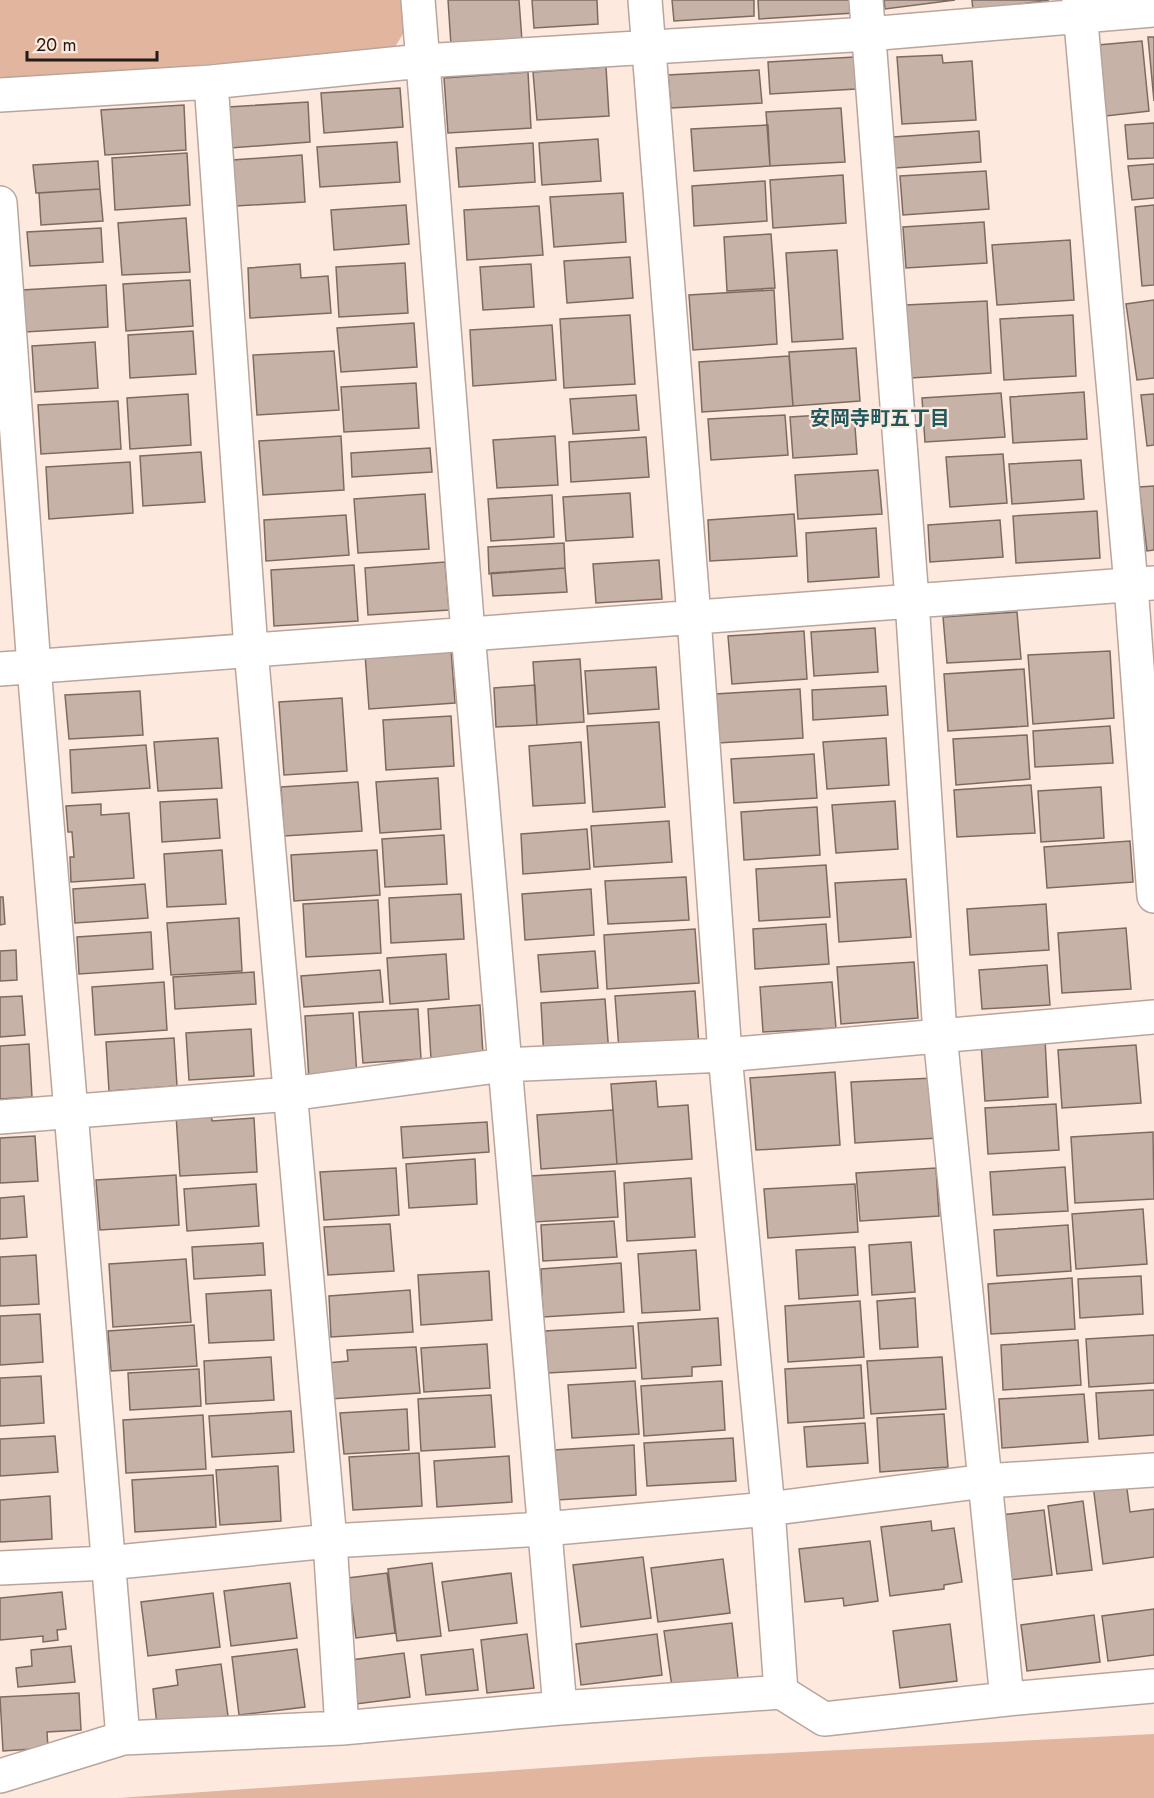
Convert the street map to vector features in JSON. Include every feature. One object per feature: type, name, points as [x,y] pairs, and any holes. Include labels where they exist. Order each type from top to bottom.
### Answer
[{"type":"street","points":[[418,0],[468,633],[560,1708]]},
{"type":"street","points":[[645,0],[694,616],[725,1055],[768,1509],[781,1692]]},
{"type":"street","points":[[866,0],[912,600],[940,1035],[1006,1699]]},
{"type":"street","points":[[1080,8],[1142,584],[1154,896]]},
{"type":"street","points":[[0,95],[211,82],[422,62],[868,34],[1080,8],[1154,10]]},
{"type":"street","points":[[211,82],[250,650],[330,1541],[342,1728]]},
{"type":"street","points":[[0,202],[34,667],[123,1738]]},
{"type":"street","points":[[0,669],[1142,584]]},
{"type":"street","points":[[0,1117],[290,1094],[504,1065],[725,1055],[1154,1017]]},
{"type":"street","points":[[0,1568],[107,1563],[330,1541],[544,1529],[768,1509],[985,1481],[1154,1470]]},
{"type":"street","points":[[0,1776],[123,1738],[342,1728],[560,1708],[781,1692],[824,1719],[1154,1686]]},
{"type":"shaded area","points":[[0,0],[407,0],[408,26],[393,50],[0,80]]},
{"type":"shaded area","points":[[1154,1734],[1154,1798],[118,1798],[701,1757]]},
{"type":"building","points":[[448,0],[519,0],[522,41],[451,45]]},
{"type":"building","points":[[532,0],[597,0],[598,24],[534,28]]},
{"type":"building","points":[[672,0],[754,0],[754,16],[674,21]]},
{"type":"building","points":[[758,0],[853,0],[854,13],[759,19]]},
{"type":"building","points":[[884,0],[955,0],[885,9]]},
{"type":"building","points":[[972,0],[1049,0],[973,11]]},
{"type":"building","points":[[1148,37],[1154,37],[1154,101]]},
{"type":"building","points":[[1142,41],[1149,111],[1106,116],[1098,45]]},
{"type":"building","points":[[942,55],[943,63],[972,61],[976,120],[902,124],[897,57]]},
{"type":"building","points":[[854,57],[856,89],[770,94],[768,62]]},
{"type":"building","points":[[606,67],[609,116],[537,120],[533,72]]},
{"type":"building","points":[[759,70],[762,103],[671,108],[668,75]]},
{"type":"building","points":[[528,72],[531,128],[448,133],[444,78]]},
{"type":"building","points":[[400,88],[403,127],[324,133],[321,93]]},
{"type":"building","points":[[308,102],[310,142],[230,148],[228,107]]},
{"type":"building","points":[[184,105],[186,150],[105,155],[101,110]]},
{"type":"building","points":[[841,108],[845,162],[770,166],[766,112]]},
{"type":"building","points":[[1154,123],[1154,158],[1128,159],[1125,125]]},
{"type":"building","points":[[768,125],[770,166],[694,171],[691,129]]},
{"type":"building","points":[[979,131],[981,162],[895,168],[893,137]]},
{"type":"building","points":[[598,139],[601,181],[542,185],[539,143]]},
{"type":"building","points":[[397,142],[400,182],[320,187],[317,147]]},
{"type":"building","points":[[533,143],[535,182],[459,187],[456,148]]},
{"type":"building","points":[[187,153],[190,205],[115,210],[112,158]]},
{"type":"building","points":[[302,155],[305,202],[236,206],[233,160]]},
{"type":"building","points":[[98,161],[100,189],[36,193],[33,165]]},
{"type":"building","points":[[1154,164],[1154,198],[1132,200],[1128,166]]},
{"type":"building","points":[[986,171],[989,209],[903,215],[900,176]]},
{"type":"building","points":[[843,175],[846,223],[773,228],[770,180]]},
{"type":"building","points":[[765,181],[767,221],[694,226],[692,186]]},
{"type":"building","points":[[100,189],[103,221],[41,225],[39,193]]},
{"type":"building","points":[[623,193],[626,242],[554,247],[550,197]]},
{"type":"building","points":[[406,205],[409,244],[334,250],[331,210]]},
{"type":"building","points":[[1154,205],[1154,285],[1142,286],[1135,207]]},
{"type":"building","points":[[539,206],[543,255],[467,260],[464,210]]},
{"type":"building","points":[[186,218],[190,272],[122,275],[118,223]]},
{"type":"building","points":[[984,222],[987,263],[906,268],[903,227]]},
{"type":"building","points":[[101,228],[103,262],[30,266],[27,232]]},
{"type":"building","points":[[771,234],[775,288],[727,291],[724,237]]},
{"type":"building","points":[[1070,240],[1074,300],[997,305],[992,245]]},
{"type":"building","points":[[837,250],[843,339],[792,342],[786,253]]},
{"type":"building","points":[[630,257],[633,298],[567,303],[564,261]]},
{"type":"building","points":[[405,263],[408,313],[339,317],[336,267]]},
{"type":"building","points":[[300,264],[301,278],[328,276],[331,313],[250,318],[248,268]]},
{"type":"building","points":[[531,264],[534,307],[483,310],[480,267]]},
{"type":"building","points":[[190,280],[193,326],[126,331],[123,284]]},
{"type":"building","points":[[106,285],[108,327],[25,332],[22,290]]},
{"type":"building","points":[[774,290],[777,344],[693,350],[689,295]]},
{"type":"building","points":[[1154,300],[1154,378],[1137,380],[1126,304]]},
{"type":"building","points":[[987,301],[991,373],[911,378],[906,305]]},
{"type":"building","points":[[630,315],[635,384],[564,388],[560,319]]},
{"type":"building","points":[[1073,315],[1076,376],[1004,380],[1000,319]]},
{"type":"building","points":[[414,323],[417,367],[341,372],[337,328]]},
{"type":"building","points":[[552,325],[556,380],[473,386],[470,330]]},
{"type":"building","points":[[193,331],[196,374],[130,378],[128,335]]},
{"type":"building","points":[[95,342],[98,388],[35,392],[32,346]]},
{"type":"building","points":[[856,348],[860,401],[793,406],[789,352]]},
{"type":"building","points":[[334,351],[339,410],[257,415],[253,355]]},
{"type":"building","points":[[789,356],[793,406],[702,412],[699,362]]},
{"type":"building","points":[[416,383],[419,428],[344,432],[341,387]]},
{"type":"building","points":[[1084,392],[1087,439],[1013,443],[1010,397]]},
{"type":"building","points":[[1001,393],[1005,437],[925,442],[922,398]]},
{"type":"building","points":[[188,394],[191,445],[130,449],[127,398]]},
{"type":"building","points":[[1154,394],[1154,445],[1147,446],[1141,395]]},
{"type":"building","points":[[636,395],[639,430],[573,434],[570,399]]},
{"type":"building","points":[[118,401],[121,449],[41,454],[38,405]]},
{"type":"building","points":[[854,413],[857,454],[793,458],[790,417]]},
{"type":"building","points":[[785,415],[788,455],[711,460],[708,419]]},
{"type":"building","points":[[341,436],[344,490],[263,495],[259,441]]},
{"type":"building","points":[[555,436],[558,485],[497,488],[493,440]]},
{"type":"building","points":[[646,437],[649,477],[571,482],[569,442]]},
{"type":"building","points":[[430,448],[432,472],[352,477],[351,453]]},
{"type":"building","points":[[201,452],[205,502],[143,506],[140,456]]},
{"type":"building","points":[[1003,454],[1007,503],[950,507],[946,457]]},
{"type":"building","points":[[1081,460],[1084,499],[1012,504],[1009,464]]},
{"type":"building","points":[[130,462],[133,513],[49,519],[46,467]]},
{"type":"building","points":[[878,470],[882,514],[798,519],[795,475]]},
{"type":"building","points":[[1154,486],[1154,550],[1147,551],[1139,487]]},
{"type":"building","points":[[630,493],[633,537],[566,541],[563,497]]},
{"type":"building","points":[[425,494],[429,549],[358,553],[354,499]]},
{"type":"building","points":[[552,495],[554,537],[491,541],[488,499]]},
{"type":"building","points":[[1097,511],[1100,558],[1016,563],[1013,516]]},
{"type":"building","points":[[794,514],[797,556],[710,561],[708,520]]},
{"type":"building","points":[[346,515],[349,555],[266,561],[264,520]]},
{"type":"building","points":[[1000,520],[1003,557],[930,562],[928,525]]},
{"type":"building","points":[[876,528],[879,577],[808,582],[806,533]]},
{"type":"building","points":[[564,543],[565,568],[489,574],[488,547]]},
{"type":"building","points":[[659,560],[662,599],[596,603],[593,564]]},
{"type":"building","points":[[445,562],[449,610],[368,615],[365,568]]},
{"type":"building","points":[[354,565],[358,621],[274,626],[271,570]]},
{"type":"building","points":[[565,568],[567,592],[493,596],[491,573]]},
{"type":"building","points":[[1017,612],[1021,659],[947,663],[943,617]]},
{"type":"building","points":[[875,628],[878,672],[814,676],[811,632]]},
{"type":"building","points":[[804,631],[807,679],[732,684],[728,636]]},
{"type":"building","points":[[451,649],[455,703],[369,709],[365,654]]},
{"type":"building","points":[[1110,651],[1114,718],[1033,724],[1028,655]]},
{"type":"building","points":[[580,659],[584,722],[537,725],[533,662]]},
{"type":"building","points":[[656,667],[659,709],[588,714],[585,671]]},
{"type":"building","points":[[1024,669],[1028,726],[948,731],[944,674]]},
{"type":"building","points":[[535,685],[537,725],[496,727],[494,688]]},
{"type":"building","points":[[886,686],[888,715],[813,720],[812,690]]},
{"type":"building","points":[[800,689],[803,738],[718,743],[715,694]]},
{"type":"building","points":[[140,691],[143,735],[69,739],[65,695]]},
{"type":"building","points":[[342,698],[347,771],[284,775],[279,702]]},
{"type":"building","points":[[451,716],[454,766],[386,770],[383,720]]},
{"type":"building","points":[[659,722],[665,807],[593,812],[587,726]]},
{"type":"building","points":[[1110,726],[1113,763],[1035,767],[1033,731]]},
{"type":"building","points":[[1027,735],[1030,779],[956,785],[953,739]]},
{"type":"building","points":[[218,738],[222,788],[158,791],[154,742]]},
{"type":"building","points":[[886,738],[889,785],[827,789],[823,742]]},
{"type":"building","points":[[581,742],[585,803],[533,806],[529,746]]},
{"type":"building","points":[[146,745],[150,788],[72,793],[70,750]]},
{"type":"building","points":[[814,754],[817,798],[734,803],[731,759]]},
{"type":"building","points":[[438,778],[441,829],[380,833],[376,782]]},
{"type":"building","points":[[358,782],[362,831],[284,836],[281,787]]},
{"type":"building","points":[[1031,785],[1035,833],[957,837],[954,790]]},
{"type":"building","points":[[1101,787],[1104,838],[1041,842],[1038,791]]},
{"type":"building","points":[[217,799],[220,838],[162,842],[160,802]]},
{"type":"building","points":[[895,801],[898,849],[836,853],[832,805]]},
{"type":"building","points":[[101,804],[101,815],[129,813],[134,878],[71,882],[70,857],[74,857],[72,832],[68,832],[66,806]]},
{"type":"building","points":[[817,807],[820,855],[744,860],[741,812]]},
{"type":"building","points":[[669,821],[672,862],[594,867],[591,826]]},
{"type":"building","points":[[587,829],[590,869],[523,874],[521,834]]},
{"type":"building","points":[[444,835],[447,884],[385,887],[382,839]]},
{"type":"building","points":[[1130,841],[1133,882],[1047,888],[1044,847]]},
{"type":"building","points":[[222,850],[226,904],[167,907],[164,854]]},
{"type":"building","points":[[377,850],[380,895],[294,901],[291,855]]},
{"type":"building","points":[[826,865],[830,917],[759,921],[756,869]]},
{"type":"building","points":[[686,877],[689,920],[608,924],[605,881]]},
{"type":"building","points":[[906,879],[911,937],[839,942],[835,883]]},
{"type":"building","points":[[145,884],[148,918],[75,923],[73,889]]},
{"type":"building","points":[[591,889],[594,935],[525,940],[522,894]]},
{"type":"building","points":[[461,894],[464,939],[391,943],[389,898]]},
{"type":"building","points":[[0,897],[3,897],[5,924],[0,925]]},
{"type":"building","points":[[378,900],[381,953],[306,957],[303,904]]},
{"type":"building","points":[[1046,904],[1049,950],[970,955],[967,909]]},
{"type":"building","points":[[239,918],[242,971],[171,975],[167,923]]},
{"type":"building","points":[[826,924],[829,964],[755,969],[753,929]]},
{"type":"building","points":[[1126,928],[1131,989],[1062,993],[1058,933]]},
{"type":"building","points":[[695,929],[699,983],[607,989],[604,935]]},
{"type":"building","points":[[151,932],[153,969],[79,974],[77,937]]},
{"type":"building","points":[[16,950],[17,980],[0,981],[0,951]]},
{"type":"building","points":[[595,951],[598,988],[541,992],[538,955]]},
{"type":"building","points":[[446,954],[449,999],[390,1004],[387,958]]},
{"type":"building","points":[[914,962],[918,1018],[841,1024],[837,967]]},
{"type":"building","points":[[1047,965],[1050,1005],[982,1009],[979,970]]},
{"type":"building","points":[[380,970],[383,1002],[304,1007],[301,976]]},
{"type":"building","points":[[254,972],[256,1004],[175,1009],[173,977]]},
{"type":"building","points":[[164,982],[167,1030],[95,1035],[92,987]]},
{"type":"building","points":[[832,982],[836,1028],[763,1032],[760,987]]},
{"type":"building","points":[[695,991],[699,1046],[619,1050],[615,996]]},
{"type":"building","points":[[22,996],[25,1035],[0,1037],[0,997]]},
{"type":"building","points":[[605,999],[609,1055],[544,1059],[541,1003]]},
{"type":"building","points":[[480,1005],[483,1055],[431,1059],[428,1009]]},
{"type":"building","points":[[418,1009],[421,1059],[363,1063],[359,1012]]},
{"type":"building","points":[[353,1013],[357,1077],[309,1080],[305,1016]]},
{"type":"building","points":[[251,1029],[254,1076],[189,1080],[186,1033]]},
{"type":"building","points":[[174,1038],[177,1086],[109,1091],[106,1042]]},
{"type":"building","points":[[1045,1039],[1048,1097],[985,1101],[981,1043]]},
{"type":"building","points":[[29,1044],[32,1097],[0,1099],[0,1046]]},
{"type":"building","points":[[1136,1045],[1141,1103],[1062,1108],[1058,1050]]},
{"type":"building","points":[[835,1072],[840,1145],[756,1150],[750,1078]]},
{"type":"building","points":[[933,1078],[938,1138],[855,1143],[851,1082]]},
{"type":"building","points":[[656,1081],[658,1107],[688,1105],[692,1159],[617,1164],[611,1084]]},
{"type":"building","points":[[1056,1104],[1059,1150],[988,1154],[985,1108]]},
{"type":"building","points":[[613,1110],[617,1164],[541,1169],[537,1115]]},
{"type":"building","points":[[211,1113],[212,1121],[254,1118],[257,1172],[180,1176],[176,1115]]},
{"type":"building","points":[[487,1122],[489,1152],[403,1158],[401,1127]]},
{"type":"building","points":[[1153,1132],[1154,1199],[1075,1203],[1071,1137]]},
{"type":"building","points":[[35,1136],[38,1181],[0,1183],[0,1138]]},
{"type":"building","points":[[475,1159],[477,1204],[409,1208],[406,1164]]},
{"type":"building","points":[[1065,1167],[1068,1211],[993,1215],[990,1172]]},
{"type":"building","points":[[396,1168],[399,1215],[324,1220],[320,1172]]},
{"type":"building","points":[[936,1168],[939,1216],[860,1221],[856,1173]]},
{"type":"building","points":[[615,1171],[618,1217],[534,1222],[530,1176]]},
{"type":"building","points":[[176,1175],[179,1225],[100,1230],[96,1180]]},
{"type":"building","points":[[691,1178],[695,1237],[627,1241],[624,1183]]},
{"type":"building","points":[[256,1184],[259,1226],[187,1231],[184,1189]]},
{"type":"building","points":[[855,1184],[858,1232],[768,1238],[764,1189]]},
{"type":"building","points":[[24,1196],[27,1237],[0,1239],[0,1198]]},
{"type":"building","points":[[1143,1209],[1147,1264],[1076,1269],[1072,1214]]},
{"type":"building","points":[[614,1221],[617,1257],[543,1261],[541,1225]]},
{"type":"building","points":[[390,1224],[394,1271],[328,1275],[324,1227]]},
{"type":"building","points":[[1068,1225],[1071,1271],[997,1276],[994,1230]]},
{"type":"building","points":[[911,1242],[915,1292],[872,1295],[869,1245]]},
{"type":"building","points":[[263,1243],[265,1275],[194,1279],[192,1247]]},
{"type":"building","points":[[855,1247],[858,1295],[799,1299],[796,1250]]},
{"type":"building","points":[[696,1250],[700,1310],[642,1313],[638,1254]]},
{"type":"building","points":[[36,1255],[39,1304],[0,1306],[0,1257]]},
{"type":"building","points":[[186,1259],[191,1322],[113,1327],[109,1264]]},
{"type":"building","points":[[621,1263],[624,1312],[543,1317],[541,1269]]},
{"type":"building","points":[[489,1271],[492,1320],[421,1325],[418,1275]]},
{"type":"building","points":[[1141,1276],[1143,1314],[1080,1318],[1078,1279]]},
{"type":"building","points":[[1072,1278],[1075,1329],[991,1334],[988,1284]]},
{"type":"building","points":[[271,1290],[274,1340],[209,1343],[206,1294]]},
{"type":"building","points":[[410,1290],[413,1332],[331,1337],[329,1296]]},
{"type":"building","points":[[915,1298],[918,1347],[880,1349],[877,1301]]},
{"type":"building","points":[[860,1301],[864,1357],[788,1362],[785,1306]]},
{"type":"building","points":[[40,1314],[43,1362],[0,1365],[0,1316]]},
{"type":"building","points":[[718,1318],[721,1365],[692,1367],[692,1376],[642,1379],[638,1323]]},
{"type":"building","points":[[194,1325],[197,1366],[111,1371],[108,1331]]},
{"type":"building","points":[[633,1326],[636,1368],[548,1373],[545,1331]]},
{"type":"building","points":[[1154,1335],[1154,1383],[1089,1387],[1086,1339]]},
{"type":"building","points":[[1078,1340],[1081,1385],[1003,1390],[1001,1345]]},
{"type":"building","points":[[487,1344],[490,1388],[424,1392],[421,1348]]},
{"type":"building","points":[[416,1347],[420,1393],[330,1399],[327,1363],[348,1361],[347,1350]]},
{"type":"building","points":[[271,1357],[274,1400],[206,1404],[204,1361]]},
{"type":"building","points":[[942,1357],[946,1409],[871,1414],[867,1361]]},
{"type":"building","points":[[861,1365],[864,1418],[788,1423],[785,1369]]},
{"type":"building","points":[[199,1369],[201,1406],[130,1410],[128,1373]]},
{"type":"building","points":[[41,1376],[44,1423],[0,1426],[0,1378]]},
{"type":"building","points":[[635,1381],[639,1434],[572,1438],[568,1385]]},
{"type":"building","points":[[722,1381],[725,1430],[644,1436],[641,1386]]},
{"type":"building","points":[[1154,1390],[1154,1435],[1099,1439],[1096,1393]]},
{"type":"building","points":[[1084,1394],[1088,1442],[1002,1448],[999,1399]]},
{"type":"building","points":[[491,1395],[495,1447],[421,1451],[418,1399]]},
{"type":"building","points":[[407,1409],[409,1450],[344,1454],[340,1413]]},
{"type":"building","points":[[291,1411],[294,1452],[212,1457],[209,1416]]},
{"type":"building","points":[[944,1414],[948,1467],[880,1472],[877,1418]]},
{"type":"building","points":[[203,1415],[206,1469],[126,1473],[123,1420]]},
{"type":"building","points":[[865,1423],[868,1463],[807,1467],[804,1427]]},
{"type":"building","points":[[55,1436],[58,1472],[0,1476],[0,1439]]},
{"type":"building","points":[[733,1438],[736,1481],[647,1486],[644,1443]]},
{"type":"building","points":[[634,1445],[636,1495],[557,1500],[554,1450]]},
{"type":"building","points":[[419,1453],[422,1506],[353,1510],[349,1457]]},
{"type":"building","points":[[509,1456],[512,1502],[437,1507],[434,1461]]},
{"type":"building","points":[[278,1466],[281,1521],[220,1525],[216,1470]]},
{"type":"building","points":[[213,1475],[216,1527],[135,1532],[132,1480]]},
{"type":"building","points":[[1126,1481],[1130,1512],[1154,1509],[1154,1557],[1103,1564],[1093,1485]]},
{"type":"building","points":[[50,1496],[52,1539],[0,1542],[0,1500]]},
{"type":"building","points":[[1083,1501],[1092,1570],[1057,1574],[1048,1506]]},
{"type":"building","points":[[1044,1510],[1052,1575],[1010,1580],[1001,1515]]},
{"type":"building","points":[[931,1521],[932,1531],[954,1528],[962,1582],[944,1585],[944,1589],[890,1596],[881,1527]]},
{"type":"building","points":[[870,1541],[878,1601],[844,1606],[843,1598],[805,1602],[799,1549]]},
{"type":"building","points":[[643,1557],[651,1618],[581,1627],[573,1565]]},
{"type":"building","points":[[723,1559],[730,1613],[658,1622],[651,1568]]},
{"type":"building","points":[[432,1563],[441,1636],[397,1641],[388,1569]]},
{"type":"building","points":[[387,1573],[395,1633],[356,1638],[348,1578]]},
{"type":"building","points":[[511,1573],[517,1623],[449,1631],[442,1582]]},
{"type":"building","points":[[290,1583],[297,1638],[231,1646],[224,1591]]},
{"type":"building","points":[[62,1592],[66,1629],[57,1630],[58,1640],[43,1642],[43,1636],[0,1640],[0,1598]]},
{"type":"building","points":[[213,1593],[220,1647],[148,1656],[141,1602]]},
{"type":"building","points":[[1154,1609],[1154,1655],[1108,1661],[1102,1616]]},
{"type":"building","points":[[1094,1615],[1100,1662],[1027,1671],[1021,1625]]},
{"type":"building","points":[[732,1623],[738,1678],[672,1687],[664,1631]]},
{"type":"building","points":[[950,1624],[957,1681],[900,1688],[893,1631]]},
{"type":"building","points":[[527,1634],[534,1688],[487,1693],[481,1640]]},
{"type":"building","points":[[657,1634],[662,1675],[581,1685],[576,1644]]},
{"type":"building","points":[[71,1646],[75,1682],[18,1687],[16,1668],[32,1666],[31,1650]]},
{"type":"building","points":[[297,1649],[305,1707],[239,1715],[232,1657]]},
{"type":"building","points":[[473,1649],[478,1690],[426,1695],[421,1655]]},
{"type":"building","points":[[404,1653],[410,1697],[356,1704],[351,1660]]},
{"type":"building","points":[[221,1664],[228,1716],[157,1725],[153,1689],[178,1685],[176,1670]]},
{"type":"building","points":[[79,1693],[81,1730],[47,1732],[48,1748],[3,1751],[0,1697]]},
{"type":"district","name":"安岡寺町五丁目","points":[[880,418]]}]
